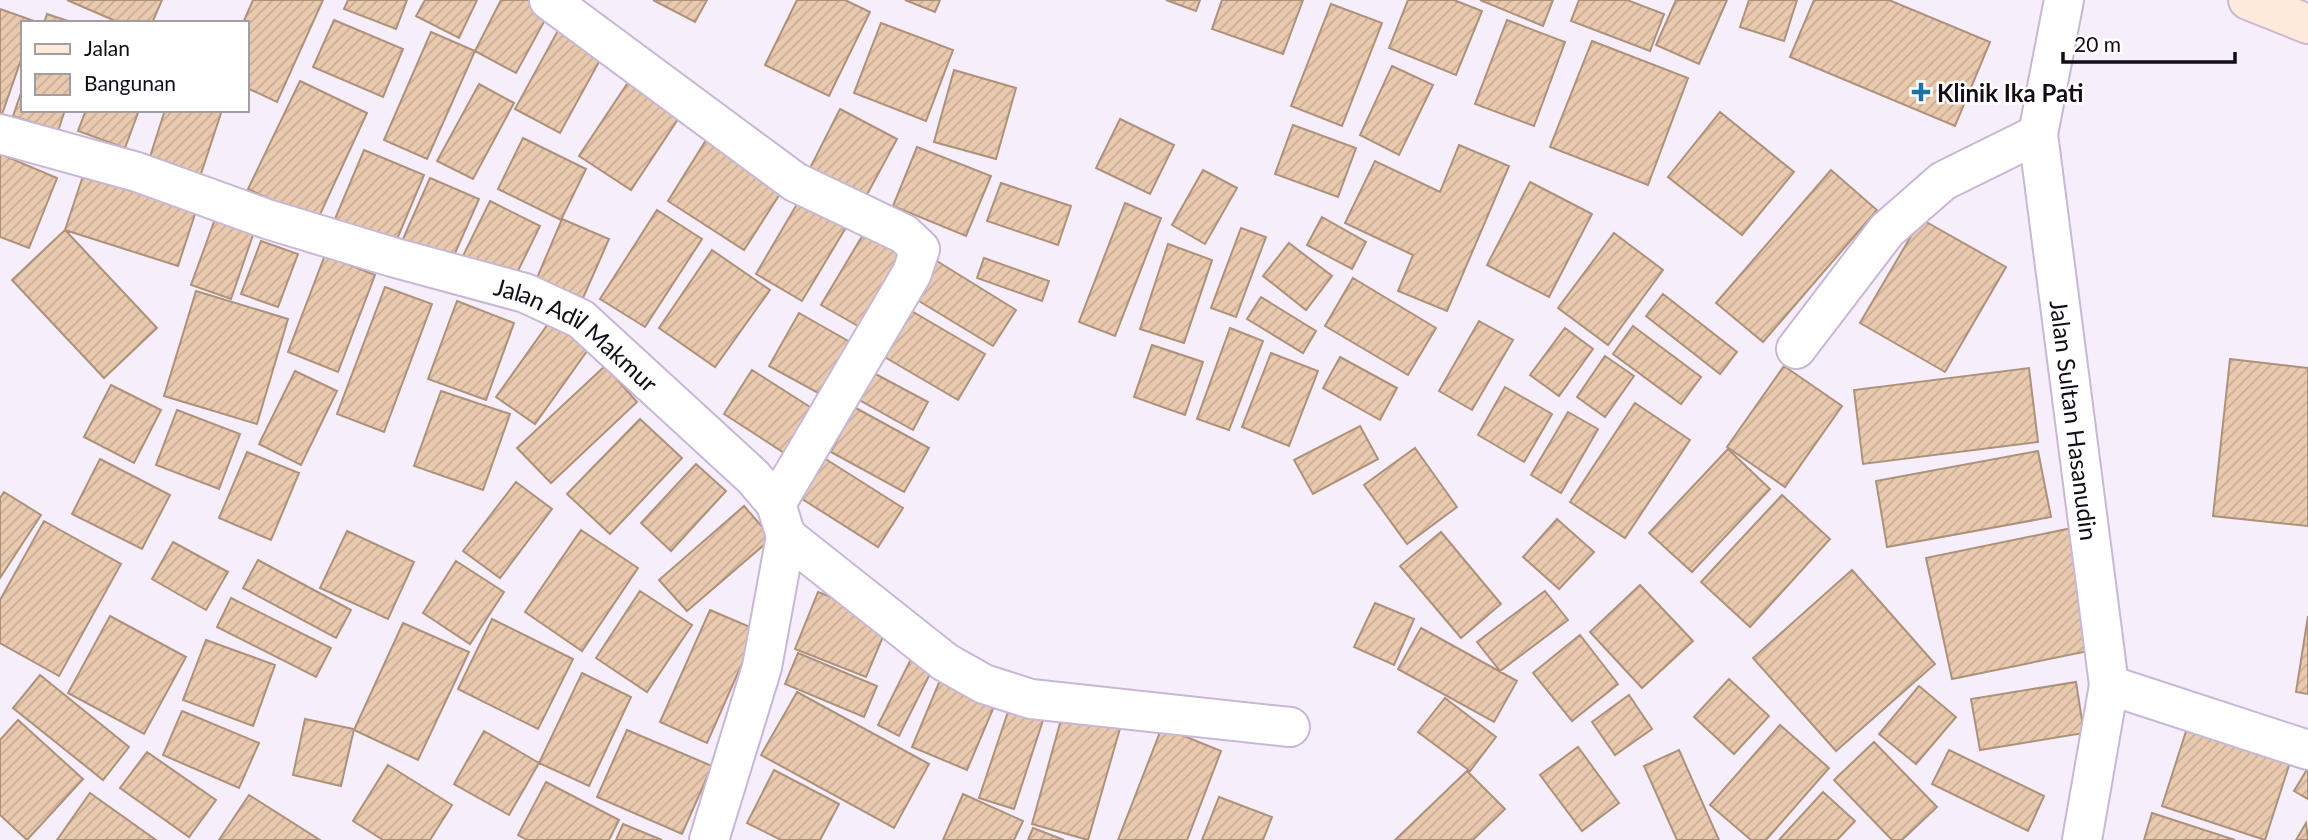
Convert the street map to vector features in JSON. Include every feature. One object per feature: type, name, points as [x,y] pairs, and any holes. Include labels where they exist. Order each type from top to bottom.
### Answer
[{"type":"main road","points":[[2248,0],[2308,24]]},
{"type":"street","points":[[549,0],[794,182],[904,234],[920,250],[912,273],[781,520],[762,667],[709,840]]},
{"type":"street","name":"Jalan Sultan Hasanudin","points":[[2064,0],[2038,134],[2109,685],[2082,840]]},
{"type":"street","name":"Jalan Adil Makmur","points":[[0,134],[137,172],[267,219],[392,257],[525,293],[581,319],[753,477],[781,520],[945,662],[984,684],[1031,699],[1290,727]]},
{"type":"street","points":[[1796,349],[1887,230],[1943,181],[2038,134]]},
{"type":"street","points":[[2109,685],[2308,751]]},
{"type":"building","points":[[67,0],[162,0],[153,21],[115,21]]},
{"type":"building","points":[[253,0],[323,0],[277,102],[248,88],[248,21],[244,21]]},
{"type":"building","points":[[348,0],[407,0],[396,29],[344,9]]},
{"type":"building","points":[[425,0],[477,0],[459,38],[416,16]]},
{"type":"building","points":[[501,0],[535,0],[551,9],[516,73],[475,51]]},
{"type":"building","points":[[653,0],[707,0],[695,22]]},
{"type":"building","points":[[797,0],[845,0],[870,12],[829,96],[765,65]]},
{"type":"building","points":[[905,0],[940,0],[935,12]]},
{"type":"building","points":[[1166,0],[1200,0],[1196,11]]},
{"type":"building","points":[[1222,0],[1303,0],[1283,54],[1212,29]]},
{"type":"building","points":[[1408,0],[1454,0],[1482,11],[1456,75],[1389,48]]},
{"type":"building","points":[[1480,0],[1553,0],[1543,26]]},
{"type":"building","points":[[1579,0],[1627,0],[1664,14],[1650,51],[1571,21]]},
{"type":"building","points":[[1676,0],[1727,0],[1699,64],[1656,45]]},
{"type":"building","points":[[1749,0],[1797,0],[1784,41],[1740,27]]},
{"type":"building","name":"Klinik Ika Pati","points":[[1814,0],[1889,0],[1990,42],[1955,126],[1790,57]]},
{"type":"building","points":[[1331,4],[1382,23],[1342,126],[1291,106]]},
{"type":"building","points":[[0,9],[34,21],[21,21],[21,60],[0,120]]},
{"type":"building","points":[[47,14],[68,21],[45,21]]},
{"type":"building","points":[[334,20],[403,49],[383,97],[313,67]]},
{"type":"building","points":[[1507,20],[1565,42],[1534,126],[1475,104]]},
{"type":"building","points":[[881,23],[953,50],[926,121],[854,93]]},
{"type":"building","points":[[561,25],[606,49],[560,133],[515,109]]},
{"type":"building","points":[[431,32],[475,51],[427,159],[384,140]]},
{"type":"building","points":[[1592,41],[1688,78],[1648,185],[1550,147]]},
{"type":"building","points":[[1392,66],[1433,85],[1399,155],[1360,135]]},
{"type":"building","points":[[954,70],[1016,88],[996,159],[934,142]]},
{"type":"building","points":[[635,72],[686,107],[631,190],[579,156]]},
{"type":"building","points":[[300,81],[367,113],[317,221],[248,189]]},
{"type":"building","points":[[479,84],[514,103],[473,179],[437,161]]},
{"type":"building","points":[[21,93],[21,112],[64,112],[58,131],[13,116]]},
{"type":"building","points":[[840,109],[897,139],[863,202],[808,172]]},
{"type":"building","points":[[85,112],[138,112],[125,148],[78,131]]},
{"type":"building","points":[[164,112],[221,112],[198,183],[147,166]]},
{"type":"building","points":[[1720,112],[1794,172],[1742,235],[1668,177]]},
{"type":"building","points":[[1120,119],[1174,145],[1150,194],[1096,168]]},
{"type":"building","points":[[1293,125],[1356,148],[1338,197],[1275,174]]},
{"type":"building","points":[[708,137],[785,186],[744,250],[668,201]]},
{"type":"building","points":[[523,138],[586,169],[561,220],[498,189]]},
{"type":"building","points":[[1459,145],[1509,166],[1447,311],[1398,291],[1413,255],[1345,223],[1375,161],[1440,192]]},
{"type":"building","points":[[917,147],[991,176],[966,236],[893,206]]},
{"type":"building","points":[[364,150],[424,175],[395,244],[335,219]]},
{"type":"building","points":[[0,154],[57,178],[29,248],[0,237]]},
{"type":"building","points":[[1203,170],[1237,188],[1205,244],[1172,225]]},
{"type":"building","points":[[1831,170],[1877,210],[1763,342],[1716,303]]},
{"type":"building","points":[[83,176],[196,211],[178,266],[65,230]]},
{"type":"building","points":[[430,178],[479,199],[448,269],[399,248]]},
{"type":"building","points":[[1530,182],[1592,214],[1549,297],[1487,265]]},
{"type":"building","points":[[1001,183],[1071,206],[1058,245],[987,221]]},
{"type":"building","points":[[804,192],[851,219],[802,301],[756,274]]},
{"type":"building","points":[[490,201],[540,226],[512,283],[462,258]]},
{"type":"building","points":[[1125,203],[1161,218],[1115,336],[1079,322]]},
{"type":"building","points":[[657,210],[702,239],[645,327],[600,299]]},
{"type":"building","points":[[1322,217],[1366,242],[1352,269],[1307,245]]},
{"type":"building","points":[[215,219],[254,232],[231,299],[191,285]]},
{"type":"building","points":[[562,219],[609,239],[583,298],[537,278]]},
{"type":"building","points":[[1921,219],[2006,267],[1945,372],[1860,323]]},
{"type":"building","points":[[870,223],[913,249],[865,330],[821,305]]},
{"type":"building","points":[[1241,228],[1266,237],[1236,317],[1211,308]]},
{"type":"building","points":[[65,230],[157,328],[104,378],[12,280]]},
{"type":"building","points":[[1614,233],[1663,270],[1608,345],[1558,308]]},
{"type":"building","points":[[261,241],[298,254],[278,307],[241,294]]},
{"type":"building","points":[[1289,243],[1332,276],[1306,310],[1263,276]]},
{"type":"building","points":[[1168,244],[1212,260],[1184,343],[1140,329]]},
{"type":"building","points":[[712,250],[770,290],[715,367],[659,328]]},
{"type":"building","points":[[325,255],[375,275],[338,372],[288,352]]},
{"type":"building","points":[[932,258],[1016,310],[993,346],[909,295]]},
{"type":"building","points":[[984,258],[1049,281],[1042,301],[977,278]]},
{"type":"building","points":[[1353,278],[1436,328],[1408,375],[1325,326]]},
{"type":"building","points":[[385,287],[432,304],[384,432],[337,414]]},
{"type":"building","points":[[196,291],[288,319],[257,424],[164,396]]},
{"type":"building","points":[[1663,294],[1737,352],[1720,374],[1646,316]]},
{"type":"building","points":[[1261,297],[1316,331],[1303,353],[1247,319]]},
{"type":"building","points":[[457,301],[514,323],[486,400],[428,379]]},
{"type":"building","points":[[903,306],[985,354],[958,400],[876,352]]},
{"type":"building","points":[[799,313],[859,347],[829,399],[769,366]]},
{"type":"building","points":[[553,317],[592,344],[535,424],[496,397]]},
{"type":"building","points":[[1479,321],[1513,340],[1472,410],[1439,391]]},
{"type":"building","points":[[1633,326],[1701,377],[1681,404],[1613,354]]},
{"type":"building","points":[[1230,328],[1263,341],[1229,430],[1197,419]]},
{"type":"building","points":[[1565,328],[1593,349],[1559,396],[1530,375]]},
{"type":"building","points":[[1152,345],[1203,362],[1185,415],[1134,397]]},
{"type":"building","points":[[1271,353],[1318,371],[1289,446],[1242,427]]},
{"type":"building","points":[[1605,356],[1634,376],[1605,417],[1577,397]]},
{"type":"building","points":[[1340,357],[1397,388],[1380,420],[1323,388]]},
{"type":"building","points":[[2230,359],[2308,368],[2308,526],[2213,516]]},
{"type":"building","points":[[605,366],[637,402],[551,483],[517,448]]},
{"type":"building","points":[[1784,366],[1842,406],[1785,487],[1727,447]]},
{"type":"building","points":[[2029,368],[2038,442],[1863,464],[1854,390]]},
{"type":"building","points":[[752,370],[821,414],[792,458],[724,414]]},
{"type":"building","points":[[868,370],[928,402],[913,430],[854,397]]},
{"type":"building","points":[[295,371],[337,391],[301,465],[259,444]]},
{"type":"building","points":[[111,385],[161,410],[134,463],[84,437]]},
{"type":"building","points":[[1505,387],[1552,414],[1524,462],[1478,435]]},
{"type":"building","points":[[441,391],[510,414],[483,490],[414,466]]},
{"type":"building","points":[[1635,403],[1690,440],[1625,538],[1570,502]]},
{"type":"building","points":[[854,407],[929,448],[904,492],[831,452]]},
{"type":"building","points":[[177,410],[240,434],[219,489],[156,465]]},
{"type":"building","points":[[1568,412],[1598,429],[1561,493],[1531,475]]},
{"type":"building","points":[[640,419],[682,458],[610,534],[567,494]]},
{"type":"building","points":[[1360,426],[1378,459],[1313,494],[1294,460]]},
{"type":"building","points":[[1415,448],[1457,507],[1407,544],[1364,485]]},
{"type":"building","points":[[1728,449],[1770,489],[1692,572],[1649,533]]},
{"type":"building","points":[[2038,451],[2051,517],[1887,547],[1876,481]]},
{"type":"building","points":[[247,452],[299,473],[271,540],[219,518]]},
{"type":"building","points":[[824,458],[903,508],[878,547],[799,497]]},
{"type":"building","points":[[100,459],[170,495],[142,549],[72,514]]},
{"type":"building","points":[[696,464],[726,491],[671,551],[641,523]]},
{"type":"building","points":[[516,482],[552,509],[500,578],[463,551]]},
{"type":"building","points":[[4,492],[41,515],[0,578],[0,498]]},
{"type":"building","points":[[1782,495],[1830,539],[1750,627],[1701,582]]},
{"type":"building","points":[[744,506],[772,538],[687,611],[659,580]]},
{"type":"building","points":[[1557,519],[1594,552],[1559,589],[1523,557]]},
{"type":"building","points":[[44,521],[121,564],[59,676],[0,643],[0,600]]},
{"type":"building","points":[[2072,528],[2098,649],[1952,679],[1926,558]]},
{"type":"building","points":[[581,530],[638,568],[582,651],[525,612]]},
{"type":"building","points":[[347,531],[414,562],[388,619],[320,588]]},
{"type":"building","points":[[1441,532],[1501,604],[1461,638],[1400,566]]},
{"type":"building","points":[[173,542],[228,572],[206,610],[152,579]]},
{"type":"building","points":[[258,560],[351,610],[336,638],[243,588]]},
{"type":"building","points":[[456,561],[504,592],[470,644],[423,613]]},
{"type":"building","points":[[1852,570],[1935,664],[1836,751],[1753,658]]},
{"type":"building","points":[[1640,585],[1693,641],[1642,688],[1590,632]]},
{"type":"building","points":[[640,591],[692,625],[647,692],[596,658]]},
{"type":"building","points":[[1545,591],[1568,620],[1500,671],[1477,642]]},
{"type":"building","points":[[818,592],[890,620],[866,677],[795,649]]},
{"type":"building","points":[[231,598],[331,648],[316,677],[217,627]]},
{"type":"building","points":[[1375,603],[1414,619],[1394,665],[1354,647]]},
{"type":"building","points":[[710,610],[757,630],[707,743],[660,722]]},
{"type":"building","points":[[110,616],[186,657],[144,734],[68,693]]},
{"type":"building","points":[[2308,616],[2308,694],[2296,692]]},
{"type":"building","points":[[492,619],[573,659],[538,729],[458,689]]},
{"type":"building","points":[[403,623],[469,652],[418,760],[354,730]]},
{"type":"building","points":[[1421,628],[1517,681],[1494,722],[1398,669]]},
{"type":"building","points":[[1580,635],[1618,684],[1572,721],[1533,673]]},
{"type":"building","points":[[206,640],[275,665],[253,726],[183,700]]},
{"type":"building","points":[[916,649],[937,660],[899,736],[878,725]]},
{"type":"building","points":[[798,653],[877,686],[864,717],[785,684]]},
{"type":"building","points":[[582,673],[631,697],[589,786],[539,763]]},
{"type":"building","points":[[943,673],[998,697],[967,770],[912,747]]},
{"type":"building","points":[[40,675],[129,747],[103,780],[13,708]]},
{"type":"building","points":[[1729,679],[1769,716],[1734,754],[1694,717]]},
{"type":"building","points":[[2076,682],[2084,733],[1980,750],[1971,699]]},
{"type":"building","points":[[1919,686],[1956,717],[1916,764],[1879,734]]},
{"type":"building","points":[[797,692],[929,764],[894,828],[761,755]]},
{"type":"building","points":[[1629,695],[1652,729],[1615,755],[1592,722]]},
{"type":"building","points":[[1013,697],[1047,708],[1014,809],[979,798]]},
{"type":"building","points":[[1445,698],[1496,737],[1470,771],[1418,732]]},
{"type":"building","points":[[1064,709],[1121,725],[1088,840],[1032,824]]},
{"type":"building","points":[[182,711],[259,743],[239,788],[163,755]]},
{"type":"building","points":[[305,719],[354,729],[341,786],[293,775]]},
{"type":"building","points":[[2190,719],[2293,753],[2265,840],[2162,806]]},
{"type":"building","points":[[18,720],[83,779],[27,840],[0,815],[0,740]]},
{"type":"building","points":[[1780,725],[1829,768],[1766,840],[1751,840],[1710,805]]},
{"type":"building","points":[[1162,727],[1221,751],[1187,840],[1118,840]]},
{"type":"building","points":[[627,730],[712,766],[682,834],[597,797]]},
{"type":"building","points":[[484,731],[539,763],[509,815],[454,784]]},
{"type":"building","points":[[1874,742],[1937,807],[1902,840],[1892,840],[1834,780]]},
{"type":"building","points":[[1578,747],[1619,803],[1582,831],[1540,775]]},
{"type":"building","points":[[1679,750],[1719,840],[1677,840],[1644,766]]},
{"type":"building","points":[[1949,750],[2044,796],[2028,831],[1932,784]]},
{"type":"building","points":[[147,752],[216,800],[189,837],[120,788]]},
{"type":"building","points":[[388,765],[452,805],[430,840],[383,840],[353,821]]},
{"type":"building","points":[[2308,768],[2308,799],[2294,791]]},
{"type":"building","points":[[774,770],[839,804],[820,840],[781,840],[747,823]]},
{"type":"building","points":[[1467,771],[1505,809],[1473,840],[1395,840]]},
{"type":"building","points":[[546,782],[619,820],[609,840],[527,840],[518,835]]},
{"type":"building","points":[[1823,792],[1855,821],[1837,840],[1779,840]]},
{"type":"building","points":[[90,793],[156,840],[57,840]]},
{"type":"building","points":[[963,794],[1023,821],[1014,840],[943,840]]},
{"type":"building","points":[[249,795],[320,840],[219,840]]},
{"type":"building","points":[[1219,797],[1272,817],[1263,840],[1202,840]]},
{"type":"building","points":[[2152,813],[2235,840],[2144,840]]},
{"type":"building","points":[[2306,823],[2308,840],[2296,840]]},
{"type":"building","points":[[623,824],[662,840],[616,840]]},
{"type":"building","points":[[1033,828],[1064,840],[1028,840]]},
{"type":"place","name":"Klinik Ika Pati","points":[[1921,92]]}]
